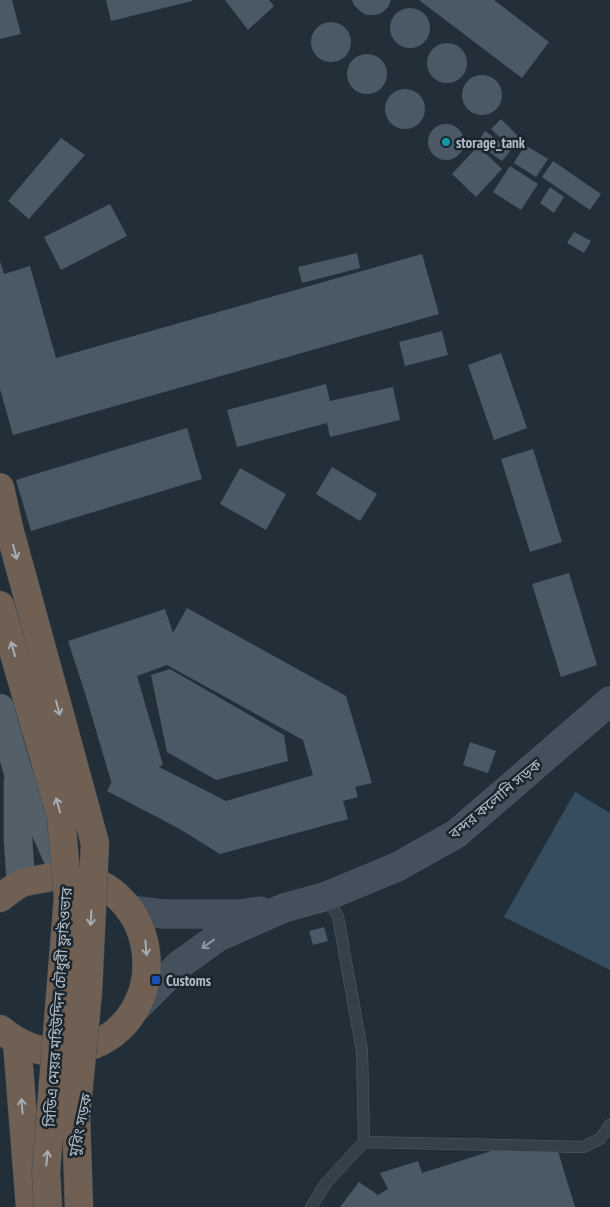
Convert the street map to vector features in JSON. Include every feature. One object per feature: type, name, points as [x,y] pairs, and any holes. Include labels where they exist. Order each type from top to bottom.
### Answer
[{"type":"highway","points":[[0,487],[9,528],[95,842],[88,992],[76,1116],[79,1207]]},
{"type":"highway","name":"সিডিএ মেয়র মহিউদ্দিন চৌধুরী ফ্লাইওভার","points":[[0,605],[61,816],[68,897],[46,1171],[48,1207]]},
{"type":"highway","points":[[11,890],[66,875],[90,880],[113,892],[130,910],[145,940],[148,974],[137,1007],[120,1028],[98,1044],[72,1052],[44,1051],[8,1036],[30,1207]]},
{"type":"highway","name":"মুরিং সড়ক","points":[[72,1207],[72,1162],[98,1044]]},
{"type":"main road","points":[[0,708],[17,769],[66,875]]},
{"type":"main road","points":[[11,890],[18,839],[17,769]]},
{"type":"street","name":"বন্দর কলোনি সড়ক","points":[[130,910],[162,914],[240,914],[284,908],[327,896],[397,867],[456,834],[610,701]]},
{"type":"street","name":"বন্দর কলোনি সড়ক","points":[[137,1007],[179,965],[218,937],[284,908]]},
{"type":"lane","points":[[311,1207],[326,1184],[364,1142],[362,1051],[338,916],[327,896]]},
{"type":"lane","points":[[364,1142],[583,1147],[600,1139],[610,1125]]},
{"type":"water","points":[[575,792],[610,813],[610,970],[504,917]]},
{"type":"building","points":[[0,0],[12,0],[21,34],[0,39]]},
{"type":"building","points":[[106,0],[192,0],[192,1],[111,21]]},
{"type":"building","points":[[225,0],[269,0],[274,6],[248,30]]},
{"type":"building","points":[[352,0],[391,0],[388,7],[382,13],[366,15],[354,5]]},
{"type":"building","points":[[419,0],[494,0],[549,42],[522,78]]},
{"type":"building","points":[[414,8],[421,11],[427,17],[430,28],[429,36],[421,45],[414,48],[406,48],[399,45],[391,36],[390,24],[393,17],[402,9]]},
{"type":"building","points":[[335,22],[342,25],[348,31],[351,42],[350,50],[342,59],[335,62],[327,62],[320,59],[312,50],[311,38],[314,31],[323,23]]},
{"type":"building","points":[[451,43],[458,46],[464,52],[467,63],[466,71],[458,80],[451,83],[443,83],[436,80],[428,71],[427,59],[430,52],[439,44]]},
{"type":"building","points":[[371,54],[378,57],[384,63],[387,74],[386,82],[378,91],[371,94],[363,94],[356,91],[348,82],[347,70],[350,63],[359,55]]},
{"type":"building","points":[[486,75],[493,78],[499,84],[502,95],[501,103],[493,112],[486,115],[478,115],[471,112],[463,103],[462,91],[465,84],[474,76]]},
{"type":"building","points":[[409,89],[416,92],[422,98],[425,109],[424,117],[416,126],[409,129],[401,129],[394,126],[386,117],[385,105],[388,98],[397,90]]},
{"type":"building","points":[[501,119],[522,140],[513,150],[491,129]]},
{"type":"building","name":"storage_tank","points":[[446,124],[453,125],[459,129],[463,135],[463,149],[459,155],[453,159],[446,160],[439,159],[433,155],[429,149],[428,142],[429,135],[433,129],[439,125]]},
{"type":"building","points":[[485,131],[511,150],[502,161],[477,143]]},
{"type":"building","points":[[61,138],[85,155],[29,219],[8,201]]},
{"type":"building","points":[[525,145],[548,159],[536,177],[514,163]]},
{"type":"building","points":[[478,146],[502,169],[476,197],[452,174]]},
{"type":"building","points":[[553,161],[601,194],[590,210],[542,177]]},
{"type":"building","points":[[510,166],[538,184],[521,210],[493,192]]},
{"type":"building","points":[[550,187],[564,197],[554,213],[540,203]]},
{"type":"building","points":[[110,204],[127,236],[61,270],[44,237]]},
{"type":"building","points":[[574,232],[591,241],[584,253],[567,243]]},
{"type":"building","points":[[357,253],[360,268],[302,283],[298,267]]},
{"type":"building","points":[[422,254],[439,314],[13,435],[0,389],[0,261],[4,274],[30,266],[56,358]]},
{"type":"building","points":[[442,331],[448,355],[405,366],[399,342]]},
{"type":"building","points":[[501,353],[527,428],[494,440],[468,365]]},
{"type":"building","points":[[326,384],[330,401],[393,387],[400,420],[330,437],[327,423],[237,447],[227,410]]},
{"type":"building","points":[[187,428],[202,479],[31,531],[16,480]]},
{"type":"building","points":[[533,449],[562,542],[530,552],[501,459]]},
{"type":"building","points":[[332,467],[377,494],[360,521],[316,494]]},
{"type":"building","points":[[240,468],[286,494],[266,530],[220,504]]},
{"type":"building","points":[[569,573],[597,665],[561,677],[532,584]]},
{"type":"building","points":[[187,608],[346,696],[372,783],[355,787],[358,797],[343,801],[348,819],[220,854],[178,828],[107,791],[112,781],[68,641],[165,609],[173,633]],"holes":[[[167,665],[303,740],[313,775],[226,801],[159,767],[163,765],[137,676]]]},
{"type":"building","points":[[170,669],[284,735],[288,761],[216,780],[167,752],[151,675]]},
{"type":"building","points":[[470,742],[496,751],[488,773],[463,765]]},
{"type":"building","points":[[324,927],[328,941],[313,945],[309,931]]},
{"type":"building","points":[[507,1146],[557,1148],[575,1207],[340,1207],[359,1182],[378,1195],[388,1189],[380,1173],[418,1161],[422,1173]]},
{"type":"place","name":"storage_tank","points":[[446,142]]},
{"type":"place","name":"Customs","points":[[156,980]]}]
